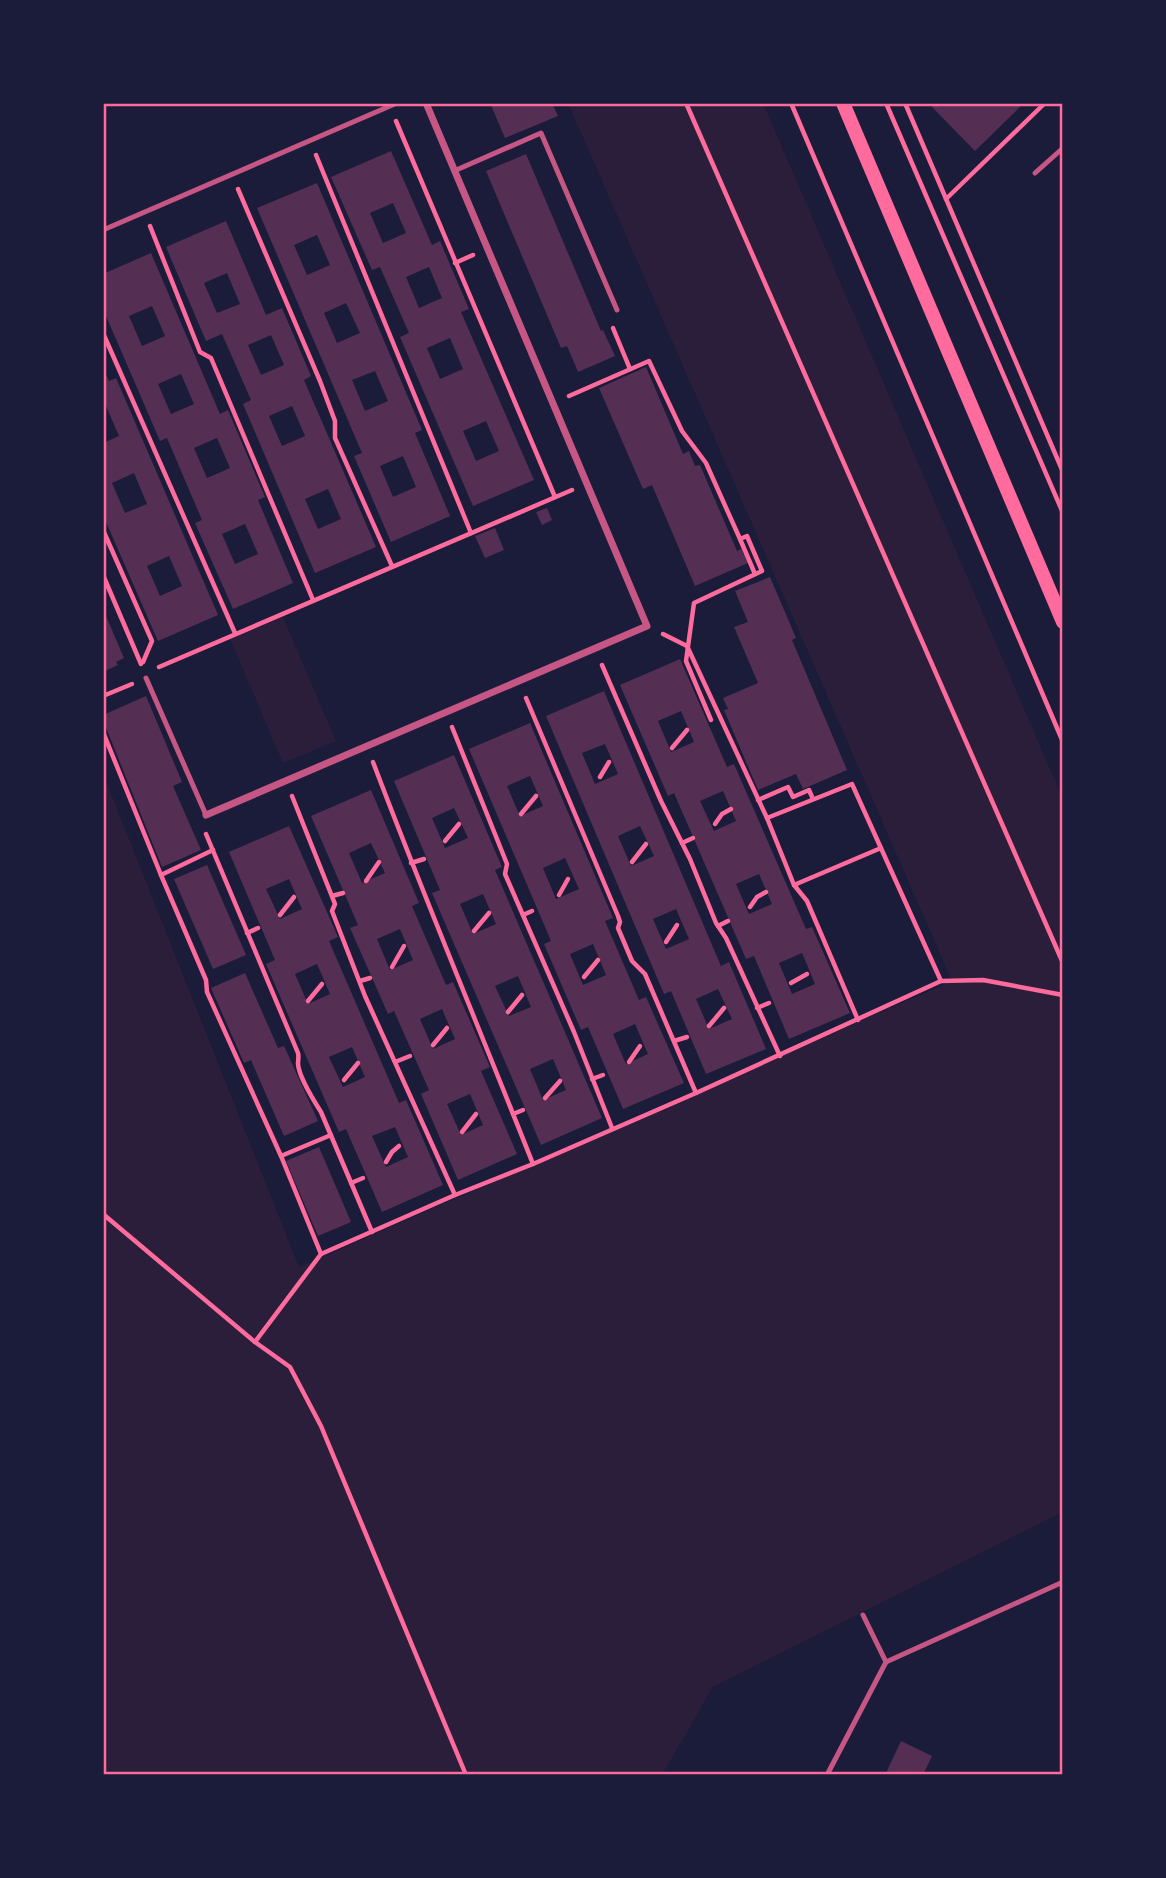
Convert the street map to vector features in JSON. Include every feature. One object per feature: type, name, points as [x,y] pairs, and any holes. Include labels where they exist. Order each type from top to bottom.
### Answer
[{"type":"main road","points":[[843,103],[1063,622]]},
{"type":"street","points":[[206,816],[647,626],[426,103]]},
{"type":"lane","points":[[103,230],[397,103]]},
{"type":"lane","points":[[454,171],[541,133],[617,310]]},
{"type":"lane","points":[[1035,173],[1063,148]]},
{"type":"lane","points":[[146,678],[206,816]]},
{"type":"lane","points":[[827,1775],[886,1662],[1063,1582]]},
{"type":"lane","points":[[863,1615],[886,1662]]},
{"type":"path","points":[[686,103],[1063,963]]},
{"type":"path","points":[[791,103],[1063,742]]},
{"type":"path","points":[[886,103],[1063,513]]},
{"type":"path","points":[[905,103],[1063,472]]},
{"type":"path","points":[[946,199],[1045,103]]},
{"type":"path","points":[[390,106],[555,497]]},
{"type":"path","points":[[310,141],[471,533]]},
{"type":"path","points":[[232,175],[320,381],[335,421],[335,438],[392,566]]},
{"type":"path","points":[[144,212],[200,352],[211,358],[313,600]]},
{"type":"path","points":[[103,332],[235,633]]},
{"type":"path","points":[[552,403],[649,360],[682,431],[706,463],[740,539],[747,536],[762,571],[694,603],[686,661],[712,720]]},
{"type":"path","points":[[157,670],[162,664],[298,609],[313,600],[586,483]]},
{"type":"path","points":[[507,517],[510,524]]},
{"type":"path","points":[[103,530],[152,641],[142,666],[103,575]]},
{"type":"path","points":[[436,548],[438,554]]},
{"type":"path","points":[[647,626],[687,646],[767,818],[794,885],[807,901],[858,1020]]},
{"type":"path","points":[[595,649],[647,760],[661,801],[780,1056]]},
{"type":"path","points":[[519,681],[618,916],[618,928],[632,961],[645,974],[696,1093]]},
{"type":"path","points":[[447,713],[507,864],[505,874],[554,990],[563,1005],[612,1128]]},
{"type":"path","points":[[672,748],[687,730]]},
{"type":"path","points":[[103,732],[206,980],[207,992],[281,1156],[321,1254]]},
{"type":"path","points":[[368,748],[411,863],[477,1026],[488,1046],[533,1164]]},
{"type":"path","points":[[600,777],[609,762]]},
{"type":"path","points":[[286,781],[335,904],[332,911],[360,981],[455,1195]]},
{"type":"path","points":[[767,818],[852,784],[941,981]]},
{"type":"path","points":[[758,800],[788,787],[793,797],[809,790],[813,799]]},
{"type":"path","points":[[566,793],[573,790]]},
{"type":"path","points":[[521,814],[536,796]]},
{"type":"path","points":[[715,824],[722,814],[731,809]]},
{"type":"path","points":[[445,841],[459,824]]},
{"type":"path","points":[[493,827],[499,824]]},
{"type":"path","points":[[203,825],[283,1013],[300,1059],[298,1065],[372,1232]]},
{"type":"path","points":[[682,843],[693,838]]},
{"type":"path","points":[[632,862],[646,844]]},
{"type":"path","points":[[794,885],[881,848]]},
{"type":"path","points":[[161,875],[213,849]]},
{"type":"path","points":[[411,863],[424,859]]},
{"type":"path","points":[[366,881],[379,862]]},
{"type":"path","points":[[601,877],[610,873]]},
{"type":"path","points":[[559,895],[568,879]]},
{"type":"path","points":[[750,907],[757,897],[766,892]]},
{"type":"path","points":[[332,896],[343,893]]},
{"type":"path","points":[[280,915],[294,897]]},
{"type":"path","points":[[523,915],[532,911]]},
{"type":"path","points":[[474,931],[489,914]]},
{"type":"path","points":[[718,926],[728,921]]},
{"type":"path","points":[[666,942],[677,925]]},
{"type":"path","points":[[247,933],[258,928]]},
{"type":"path","points":[[444,945],[452,942]]},
{"type":"path","points":[[392,967],[404,946]]},
{"type":"path","points":[[632,961],[642,957]]},
{"type":"path","points":[[584,977],[598,960]]},
{"type":"path","points":[[791,983],[807,974]]},
{"type":"path","points":[[360,981],[370,978]]},
{"type":"path","points":[[255,1342],[321,1254],[696,1093],[941,981],[983,980],[1063,995]]},
{"type":"path","points":[[308,1001],[322,984]]},
{"type":"path","points":[[554,990],[562,988]]},
{"type":"path","points":[[508,1013],[522,995]]},
{"type":"path","points":[[757,1009],[769,1003]]},
{"type":"path","points":[[709,1026],[724,1008]]},
{"type":"path","points":[[477,1026],[485,1024]]},
{"type":"path","points":[[433,1045],[447,1028]]},
{"type":"path","points":[[674,1041],[687,1037]]},
{"type":"path","points":[[629,1062],[640,1046]]},
{"type":"path","points":[[395,1062],[410,1056]]},
{"type":"path","points":[[344,1080],[358,1063]]},
{"type":"path","points":[[592,1079],[603,1075]]},
{"type":"path","points":[[545,1098],[560,1081]]},
{"type":"path","points":[[312,1098],[320,1095]]},
{"type":"path","points":[[513,1114],[523,1110]]},
{"type":"path","points":[[462,1132],[476,1114]]},
{"type":"path","points":[[281,1156],[331,1135]]},
{"type":"path","points":[[433,1146],[440,1143]]},
{"type":"path","points":[[386,1161],[399,1146]]},
{"type":"path","points":[[352,1183],[363,1178]]},
{"type":"path","points":[[103,1214],[255,1342],[290,1367],[321,1426],[466,1775]]},
{"type":"shaded area","points":[[568,103],[763,103],[1063,799],[1063,1512],[713,1687],[662,1775],[103,1775],[103,773],[299,1267],[952,981]]},
{"type":"shaded area","points":[[283,617],[336,741],[283,763],[230,639]]},
{"type":"building","points":[[490,103],[552,103],[558,116],[505,138]]},
{"type":"building","points":[[935,103],[1024,103],[975,151],[932,107]]},
{"type":"building","points":[[391,151],[432,245],[440,241],[469,309],[461,312],[534,480],[473,506],[400,337],[409,333],[380,267],[372,270],[331,177]],"holes":[[[393,203],[406,233],[383,243],[370,213]],[[429,267],[442,298],[419,308],[406,277]],[[450,338],[463,369],[440,379],[427,348]],[[486,421],[499,451],[476,461],[463,431]]]},
{"type":"building","points":[[526,154],[601,331],[603,330],[615,356],[578,372],[567,346],[561,348],[486,171]]},
{"type":"building","points":[[317,183],[422,430],[415,433],[450,516],[391,542],[354,456],[362,453],[257,208]],"holes":[[[317,235],[330,265],[307,275],[294,245]],[[346,303],[360,333],[337,343],[324,313]],[[375,371],[388,401],[365,411],[352,380]],[[403,456],[416,487],[393,497],[380,466]]]},
{"type":"building","points":[[226,221],[266,315],[282,308],[311,376],[304,380],[376,547],[315,573],[243,404],[251,400],[222,334],[206,341],[166,247]],"holes":[[[227,273],[240,304],[217,313],[204,283]],[[271,335],[284,365],[261,375],[248,345]],[[292,406],[305,436],[282,446],[269,416]],[[328,489],[341,519],[318,529],[305,499]]]},
{"type":"building","points":[[151,253],[220,414],[228,410],[265,497],[258,500],[293,583],[233,609],[195,523],[202,520],[167,438],[160,441],[103,309],[103,274]],"holes":[[[152,306],[165,336],[142,346],[129,316]],[[181,374],[194,404],[171,414],[158,384]],[[217,438],[230,468],[207,478],[194,448]],[[245,524],[258,554],[235,564],[222,534]]]},
{"type":"building","points":[[646,367],[683,454],[689,451],[695,466],[700,465],[737,551],[741,549],[748,563],[695,586],[652,485],[643,489],[599,388]]},
{"type":"building","points":[[103,369],[109,381],[116,378],[218,615],[158,641],[103,515],[103,443],[119,436],[106,406],[103,407]],"holes":[[[134,473],[147,504],[125,513],[112,483]],[[169,556],[182,586],[160,596],[147,566]]]},
{"type":"building","points":[[547,508],[552,520],[542,525],[536,512]]},
{"type":"building","points":[[495,528],[504,550],[485,558],[475,536]]},
{"type":"building","points":[[770,577],[796,638],[792,640],[847,770],[803,789],[796,774],[758,790],[724,710],[728,709],[723,698],[758,683],[734,627],[748,622],[735,591]]},
{"type":"building","points":[[103,609],[124,658],[116,662],[118,665],[103,672]]},
{"type":"building","points":[[680,659],[727,767],[734,764],[806,929],[812,927],[850,1013],[789,1039],[754,956],[746,959],[674,793],[668,796],[620,685]],"holes":[[[681,711],[694,742],[671,752],[658,721]],[[723,791],[736,821],[714,831],[700,801]],[[759,874],[772,904],[749,914],[736,884]],[[802,953],[815,984],[792,994],[779,963]]]},
{"type":"building","points":[[604,691],[721,966],[729,962],[766,1049],[706,1074],[671,991],[664,994],[546,716]],"holes":[[[605,744],[618,774],[595,784],[582,753]],[[640,826],[654,856],[631,866],[618,836]],[[676,909],[689,939],[666,949],[653,919]],[[718,989],[732,1019],[709,1029],[696,999]]]},
{"type":"building","points":[[146,696],[182,782],[173,786],[201,850],[162,867],[103,720],[103,715]]},
{"type":"building","points":[[530,723],[613,918],[605,921],[639,1000],[646,997],[684,1083],[623,1109],[588,1027],[581,1030],[544,944],[551,941],[469,749]],"holes":[[[530,776],[543,806],[520,816],[507,786]],[[565,858],[579,889],[556,899],[543,868]],[[593,944],[606,975],[583,985],[570,954]],[[635,1024],[648,1054],[626,1064],[613,1034]]]},
{"type":"building","points":[[454,755],[502,867],[495,870],[602,1118],[541,1145],[432,893],[440,890],[394,781]],"holes":[[[454,808],[468,838],[445,848],[432,818]],[[483,894],[496,924],[473,934],[460,904]],[[518,976],[531,1007],[509,1016],[495,986]],[[553,1059],[566,1090],[543,1100],[530,1069]]]},
{"type":"building","points":[[371,790],[419,903],[412,906],[446,985],[453,982],[490,1067],[481,1071],[517,1154],[458,1180],[421,1094],[429,1090],[394,1011],[388,1014],[350,928],[358,925],[311,816]],"holes":[[[371,843],[385,873],[362,883],[349,853]],[[400,929],[413,960],[390,970],[377,939]],[[442,1009],[455,1039],[433,1049],[420,1019]],[[470,1094],[483,1125],[461,1135],[447,1104]]]},
{"type":"building","points":[[289,826],[338,937],[329,941],[399,1103],[406,1100],[443,1185],[382,1212],[346,1129],[339,1132],[266,964],[275,960],[229,852]],"holes":[[[289,879],[302,909],[280,919],[266,889]],[[317,964],[330,994],[308,1004],[295,974]],[[352,1047],[365,1077],[343,1087],[329,1057]],[[395,1127],[408,1157],[386,1167],[372,1136]]]},
{"type":"building","points":[[207,865],[246,955],[213,969],[174,879]]},
{"type":"building","points":[[245,973],[278,1048],[284,1046],[318,1121],[284,1136],[251,1060],[244,1063],[211,988]]},
{"type":"building","points":[[319,1147],[351,1222],[318,1236],[286,1161]]},
{"type":"building","points":[[901,1741],[932,1756],[923,1775],[885,1775]]}]
